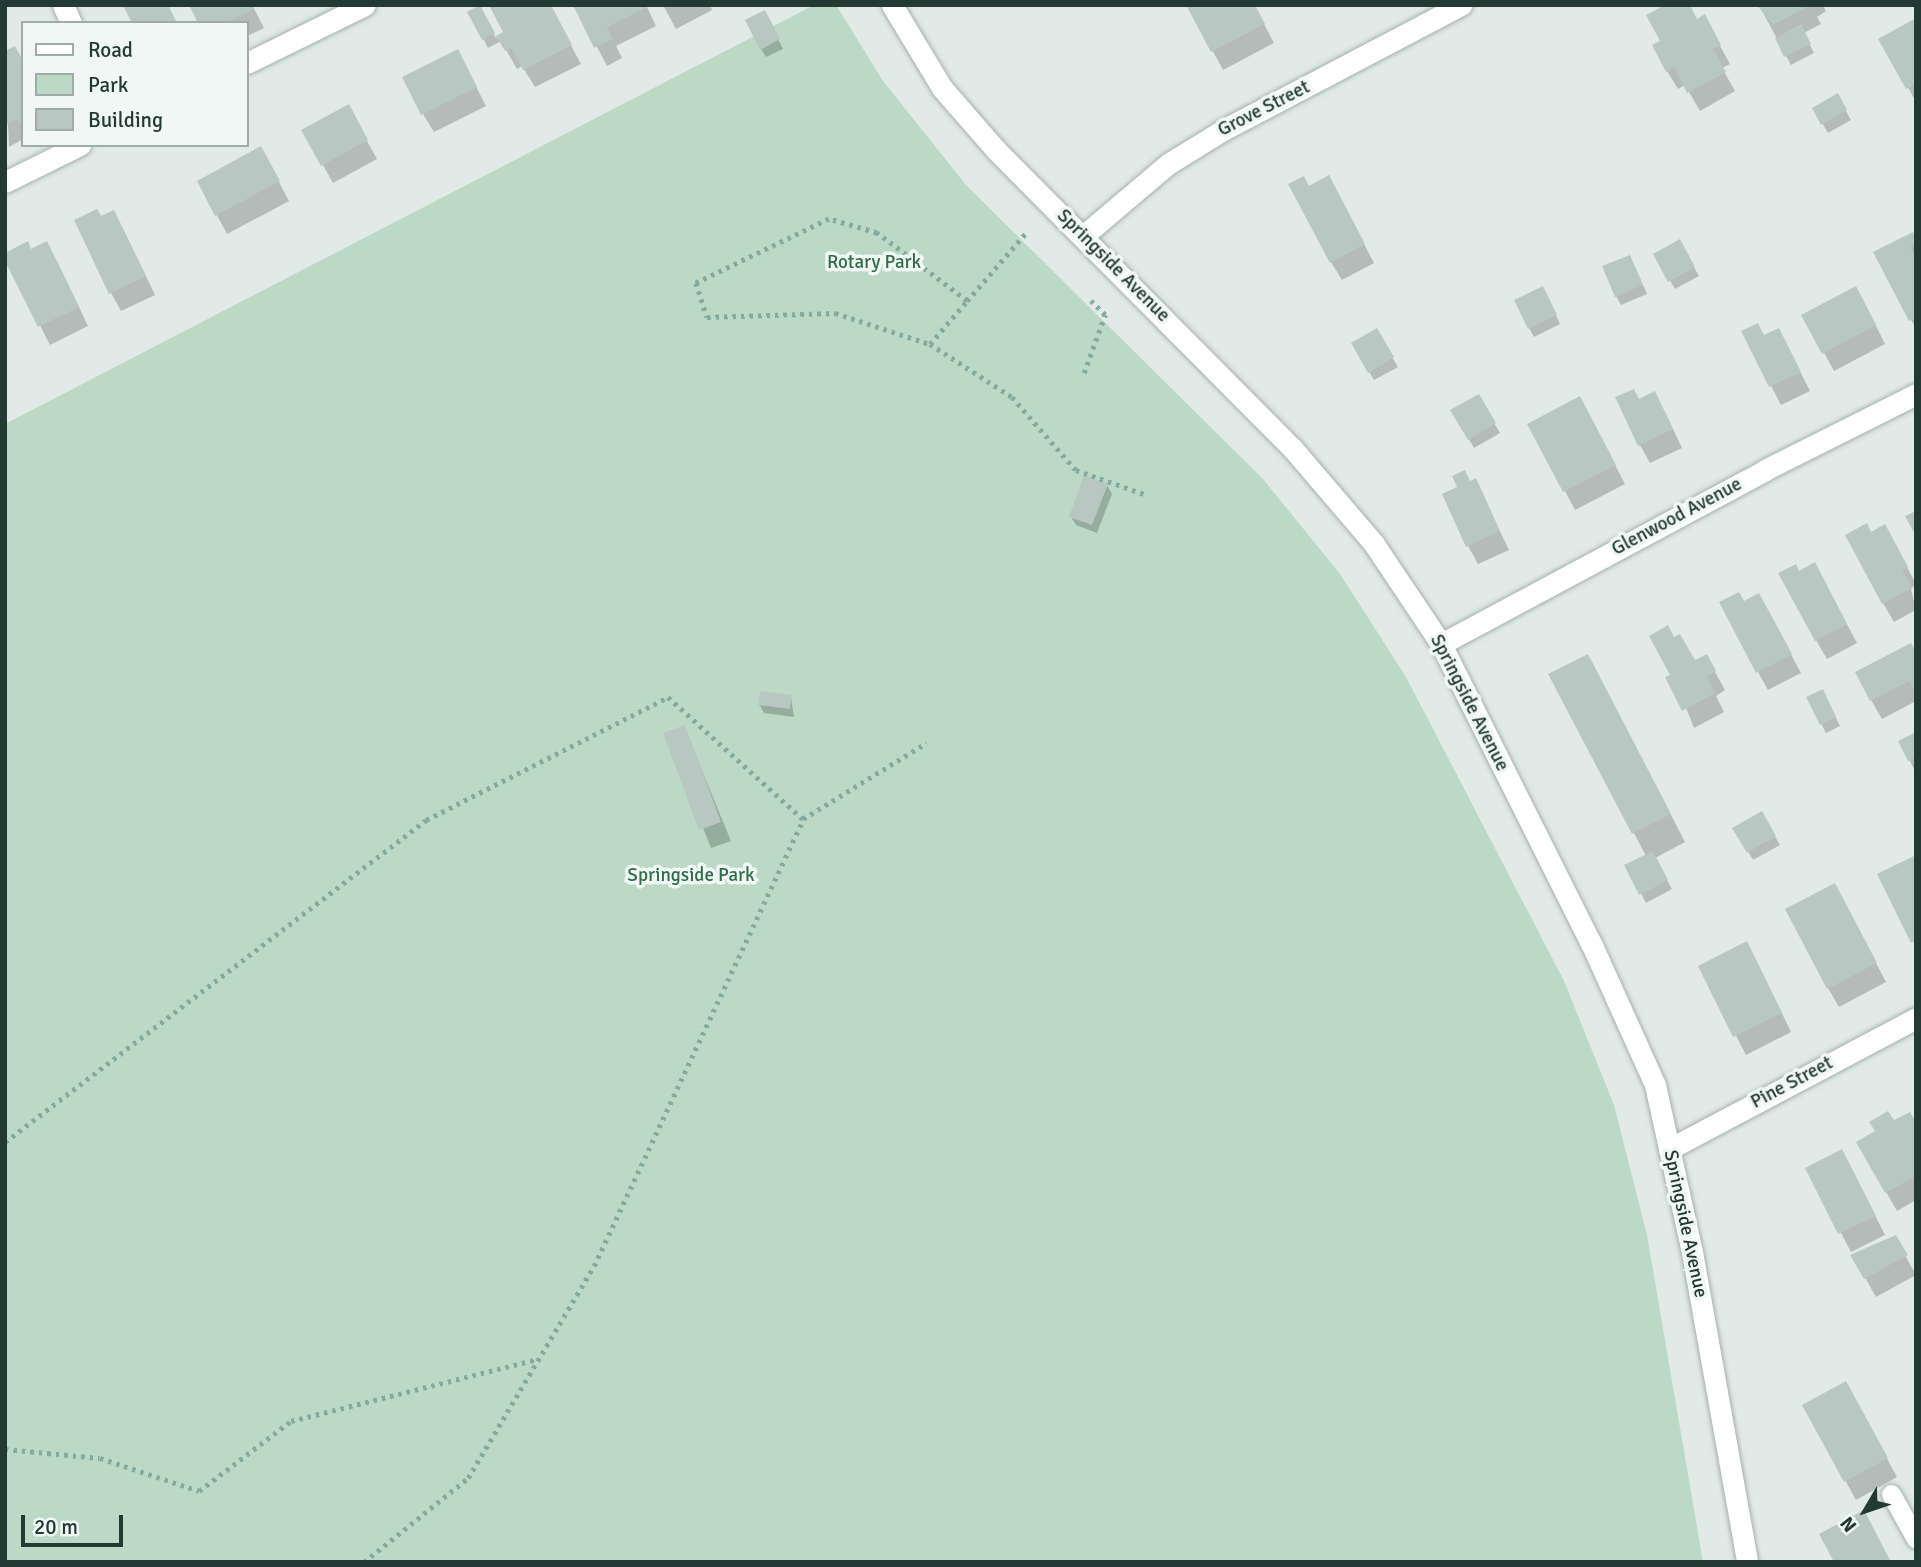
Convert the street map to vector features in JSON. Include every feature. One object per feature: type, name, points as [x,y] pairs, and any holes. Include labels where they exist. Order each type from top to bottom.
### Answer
[{"type":"street","points":[[63,5],[70,21]]},
{"type":"street","points":[[248,63],[365,5]]},
{"type":"street","name":"Springside Avenue","points":[[892,5],[942,88],[996,150],[1293,449],[1374,544],[1441,644],[1591,943],[1655,1085],[1692,1252],[1747,1562]]},
{"type":"street","name":"Grove Street","points":[[1083,236],[1168,164],[1223,130],[1461,5]]},
{"type":"street","points":[[5,182],[76,147]]},
{"type":"street","name":"Glenwood Avenue","points":[[1441,644],[1765,470],[1916,394]]},
{"type":"street","name":"Pine Street","points":[[1669,1149],[1916,1018]]},
{"type":"lane","points":[[1891,1494],[1916,1539]]},
{"type":"path","points":[[967,301],[877,233],[829,219],[696,283],[707,317],[835,313],[930,344],[1012,397],[1076,470],[1144,494]]},
{"type":"path","points":[[930,344],[1025,234]]},
{"type":"path","points":[[1084,373],[1105,315],[1091,301]]},
{"type":"path","points":[[5,1142],[426,820],[668,697],[803,819]]},
{"type":"path","points":[[364,1562],[468,1478],[594,1266],[803,819],[926,743]]},
{"type":"path","points":[[5,1449],[100,1458],[199,1491],[291,1421],[539,1359]]},
{"type":"green space","name":"Springside Park","points":[[814,5],[836,5],[883,81],[966,185],[1263,479],[1340,574],[1406,677],[1564,981],[1614,1105],[1647,1235],[1703,1562],[5,1562],[5,424]]},
{"type":"building","points":[[123,5],[168,5],[176,21],[131,21]]},
{"type":"building","points":[[189,5],[253,5],[254,9],[230,21],[197,21]]},
{"type":"building","points":[[480,5],[495,33],[482,40],[467,12]]},
{"type":"building","points":[[489,5],[551,5],[572,45],[523,70],[511,48],[505,51],[496,36],[503,32]]},
{"type":"building","points":[[573,5],[647,7],[607,27],[613,39],[594,48]]},
{"type":"building","points":[[1186,5],[1255,5],[1265,24],[1211,52]]},
{"type":"building","points":[[1665,5],[1690,5],[1697,19],[1705,14],[1721,45],[1713,49],[1726,72],[1687,93],[1674,67],[1666,72],[1652,45],[1660,41],[1646,15]]},
{"type":"building","points":[[1757,5],[1811,5],[1773,25]]},
{"type":"building","points":[[765,10],[780,39],[760,50],[745,20]]},
{"type":"building","points":[[1916,18],[1916,84],[1906,89],[1878,39]]},
{"type":"building","points":[[1801,24],[1811,44],[1784,57],[1775,38]]},
{"type":"building","points":[[15,46],[21,57],[20,125],[17,119],[5,125],[5,51]]},
{"type":"building","points":[[458,49],[477,87],[421,115],[402,77]]},
{"type":"building","points":[[1838,93],[1847,110],[1821,125],[1812,108]]},
{"type":"building","points":[[349,104],[368,140],[321,166],[301,130]]},
{"type":"building","points":[[261,146],[280,181],[215,216],[197,181]]},
{"type":"building","points":[[1329,175],[1365,244],[1330,263],[1288,184],[1304,176],[1309,186]]},
{"type":"building","points":[[97,209],[101,216],[114,210],[146,276],[109,294],[74,220]]},
{"type":"building","points":[[1913,232],[1916,244],[1910,247],[1916,259],[1916,318],[1909,321],[1873,252]]},
{"type":"building","points":[[1680,239],[1695,267],[1668,282],[1653,254]]},
{"type":"building","points":[[28,241],[31,249],[47,241],[79,307],[38,327],[5,261],[5,253]]},
{"type":"building","points":[[1630,255],[1643,285],[1615,297],[1602,266]]},
{"type":"building","points":[[1543,286],[1557,315],[1528,329],[1514,300]]},
{"type":"building","points":[[1856,286],[1876,325],[1822,354],[1801,315]]},
{"type":"building","points":[[1758,323],[1764,335],[1779,328],[1801,372],[1769,387],[1741,331]]},
{"type":"building","points":[[1377,328],[1394,357],[1368,373],[1351,343]]},
{"type":"building","points":[[1634,389],[1639,399],[1655,391],[1673,429],[1638,446],[1615,397]]},
{"type":"building","points":[[1479,394],[1496,423],[1468,440],[1450,410]]},
{"type":"building","points":[[1580,396],[1616,465],[1563,492],[1527,424]]},
{"type":"building","points":[[1465,470],[1470,481],[1476,478],[1500,531],[1466,547],[1442,494],[1457,487],[1452,476]]},
{"type":"building","points":[[1084,475],[1108,484],[1092,525],[1069,517]]},
{"type":"building","points":[[1916,511],[1916,536],[1905,516]]},
{"type":"building","points":[[1867,523],[1871,532],[1885,524],[1908,567],[1902,570],[1912,588],[1882,604],[1845,535]]},
{"type":"building","points":[[1815,562],[1847,624],[1815,641],[1778,573],[1796,564],[1799,571]]},
{"type":"building","points":[[1739,592],[1744,601],[1759,593],[1792,654],[1756,673],[1719,602]]},
{"type":"building","points":[[1668,625],[1674,637],[1680,634],[1695,660],[1707,654],[1716,671],[1707,677],[1715,693],[1682,711],[1665,677],[1670,675],[1649,636]]},
{"type":"building","points":[[1911,643],[1916,652],[1916,694],[1909,681],[1870,701],[1855,672]]},
{"type":"building","points":[[1588,654],[1671,814],[1632,834],[1548,674]]},
{"type":"building","points":[[1823,689],[1836,717],[1820,725],[1806,697]]},
{"type":"building","points":[[760,691],[792,695],[790,709],[758,705]]},
{"type":"building","points":[[685,725],[721,822],[699,830],[663,733]]},
{"type":"building","points":[[1916,732],[1916,757],[1908,761],[1898,741]]},
{"type":"building","points":[[1762,811],[1776,836],[1747,853],[1732,828]]},
{"type":"building","points":[[1653,851],[1668,880],[1639,895],[1624,865]]},
{"type":"building","points":[[1916,855],[1916,940],[1911,943],[1877,874]]},
{"type":"building","points":[[1835,883],[1877,963],[1827,989],[1785,909]]},
{"type":"building","points":[[1747,941],[1782,1013],[1733,1037],[1698,966]]},
{"type":"building","points":[[1888,1111],[1894,1120],[1910,1112],[1916,1122],[1916,1176],[1885,1193],[1856,1142],[1875,1131],[1869,1122]]},
{"type":"building","points":[[1842,1149],[1876,1216],[1838,1234],[1805,1168]]},
{"type":"building","points":[[1896,1235],[1908,1255],[1864,1279],[1850,1255]]},
{"type":"building","points":[[1846,1381],[1888,1458],[1844,1482],[1802,1405]]},
{"type":"building","points":[[1864,1510],[1891,1562],[1834,1562],[1819,1534]]},
{"type":"park label","name":"Rotary Park","points":[[874,263]]}]
